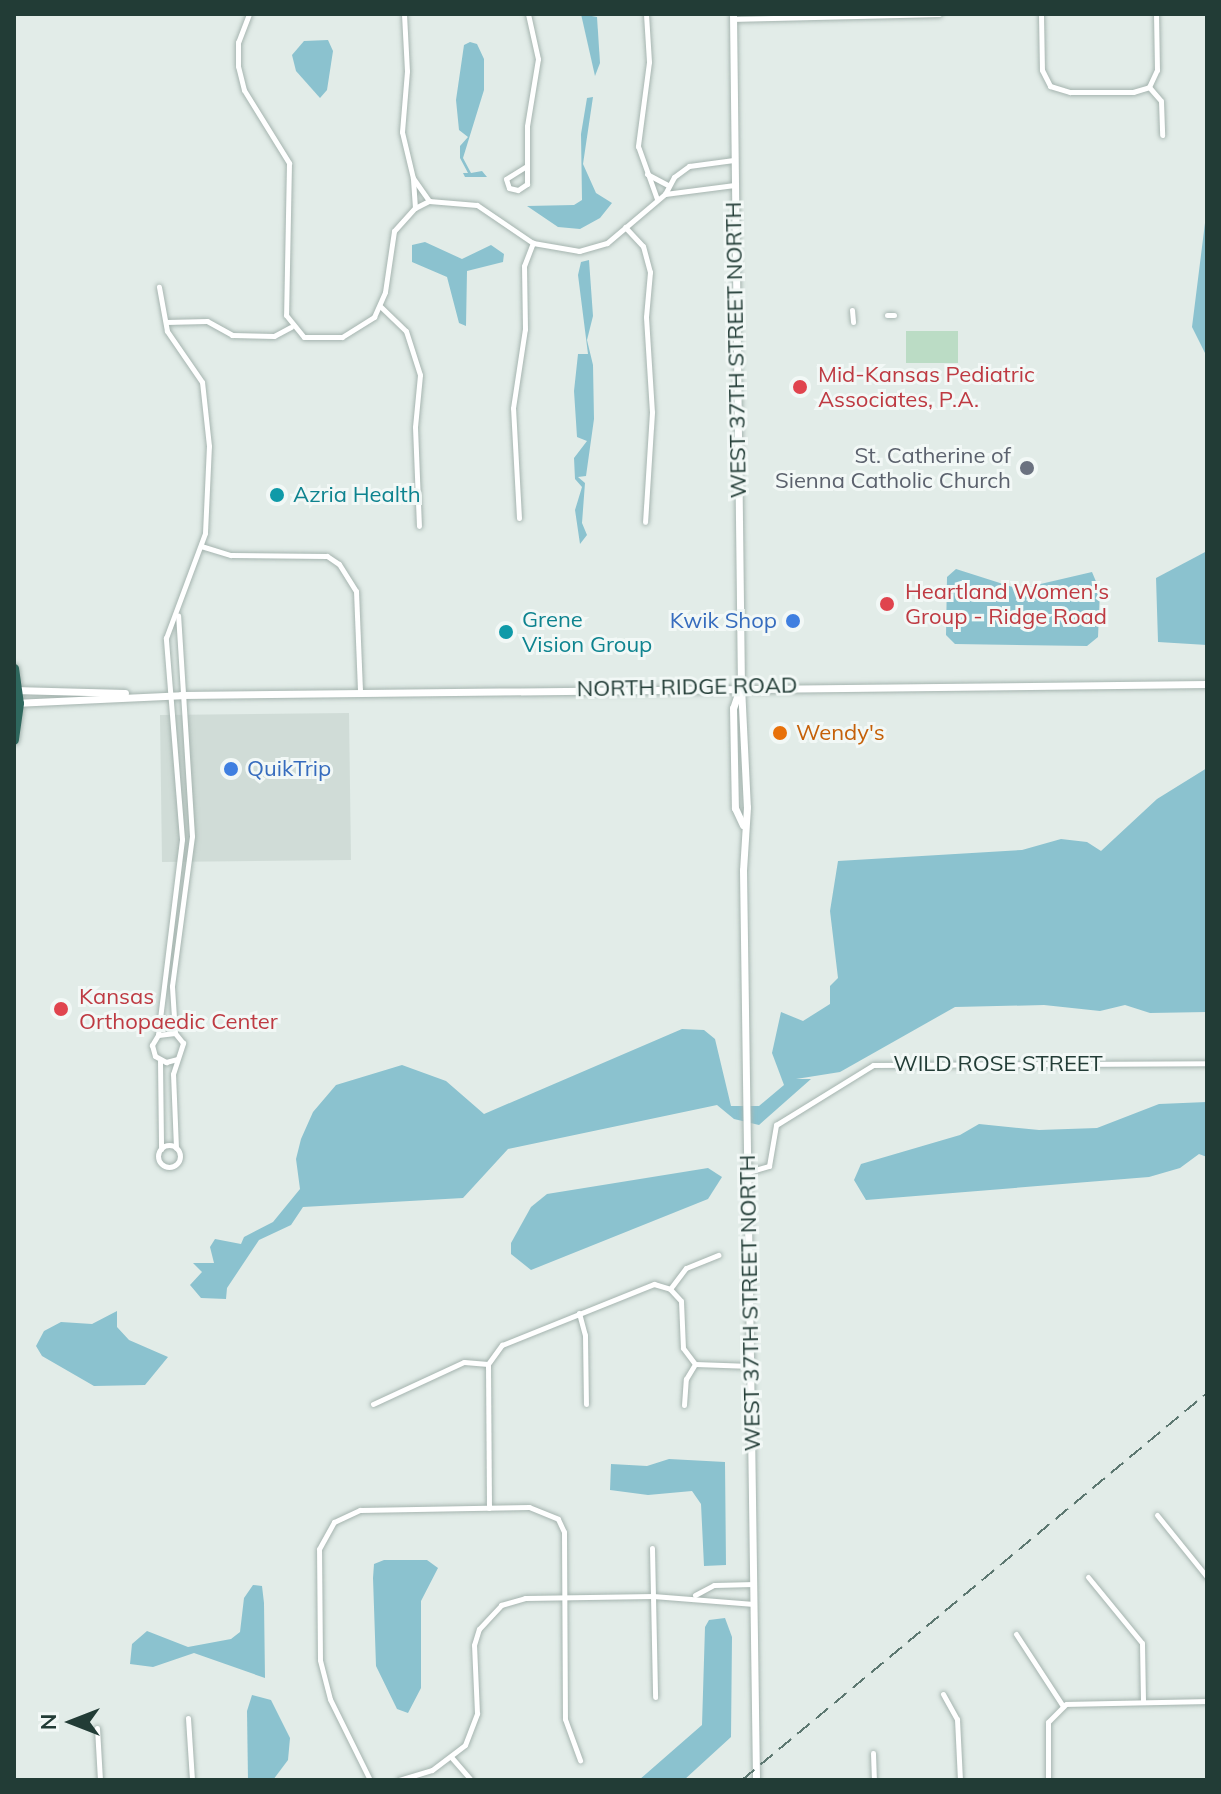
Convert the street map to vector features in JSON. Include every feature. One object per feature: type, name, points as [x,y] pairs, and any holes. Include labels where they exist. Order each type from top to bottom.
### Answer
[{"type":"highway","points":[[14,668],[14,740]]},
{"type":"street","points":[[249,14],[238,42],[240,79],[289,163],[284,294],[291,327]]},
{"type":"street","points":[[404,14],[407,61],[402,132],[413,178],[415,208]]},
{"type":"street","points":[[525,167],[506,179],[509,188],[518,190],[527,184],[525,167],[538,77],[528,14]]},
{"type":"street","points":[[646,14],[648,81],[638,146],[657,199]]},
{"type":"street","points":[[733,16],[939,14]]},
{"type":"street","points":[[1041,14],[1042,70],[1050,86],[1070,92],[1133,92],[1149,87],[1157,70],[1156,14]]},
{"type":"street","name":"WEST 37TH STREET NORTH","points":[[733,16],[741,686],[746,734],[743,826],[756,1780]]},
{"type":"street","points":[[1149,87],[1161,101],[1162,135]]},
{"type":"street","points":[[665,194],[668,185],[689,166],[734,160]]},
{"type":"street","points":[[647,174],[668,185]]},
{"type":"street","points":[[413,178],[429,201]]},
{"type":"street","points":[[291,327],[316,339],[342,337],[365,326],[380,306],[394,231],[415,208],[429,201],[477,205],[533,243],[579,251],[607,243],[665,194],[734,185]]},
{"type":"street","points":[[625,227],[643,246],[650,272],[646,317],[652,412],[645,522]]},
{"type":"street","points":[[519,518],[513,408],[525,329],[524,266],[533,243]]},
{"type":"street","points":[[159,287],[165,322],[198,374],[206,398],[209,510],[201,546],[166,638],[167,695],[182,839],[158,1035],[153,1051],[160,1060],[159,1161],[170,1167],[180,1160],[176,1148],[173,1074],[183,1043],[175,1033],[172,986],[192,836],[178,610]]},
{"type":"street","points":[[380,306],[406,331],[420,375],[415,427],[419,526]]},
{"type":"street","points":[[852,310],[853,322]]},
{"type":"street","points":[[735,316],[746,316]]},
{"type":"street","points":[[165,322],[207,321],[232,335],[274,336],[291,327]]},
{"type":"street","points":[[201,546],[231,555],[327,556],[345,571],[356,591],[360,692]]},
{"type":"street","name":"NORTH RIDGE ROAD","points":[[16,690],[181,695],[741,686],[1207,684]]},
{"type":"street","name":"NORTH RIDGE ROAD","points":[[16,703],[167,695]]},
{"type":"street","points":[[158,1035],[175,1033]]},
{"type":"street","points":[[160,1060],[177,1059]]},
{"type":"street","name":"WILD ROSE STREET","points":[[748,1172],[769,1166],[776,1125],[873,1065],[1207,1063]]},
{"type":"street","points":[[161,1149],[176,1148]]},
{"type":"street","points":[[670,1289],[686,1268],[718,1255]]},
{"type":"street","points":[[489,1508],[488,1364],[502,1345],[644,1286],[670,1289],[681,1301],[683,1348],[695,1364]]},
{"type":"street","points":[[579,1313],[585,1335],[586,1404]]},
{"type":"street","points":[[373,1404],[464,1362],[488,1364]]},
{"type":"street","points":[[695,1364],[751,1366]]},
{"type":"street","points":[[684,1405],[684,1388],[695,1364]]},
{"type":"street","points":[[370,1780],[321,1671],[318,1562],[324,1536],[334,1522],[360,1510],[489,1508],[549,1511],[564,1532],[565,1719],[580,1760]]},
{"type":"street","points":[[1157,1515],[1207,1577]]},
{"type":"street","points":[[652,1548],[655,1697]]},
{"type":"street","points":[[1088,1577],[1142,1643],[1143,1702]]},
{"type":"street","points":[[399,1780],[452,1758],[469,1737],[477,1713],[473,1658],[479,1629],[489,1614],[514,1600],[694,1595],[714,1585],[754,1584]]},
{"type":"street","points":[[694,1595],[710,1603],[754,1604]]},
{"type":"street","points":[[1016,1634],[1063,1706]]},
{"type":"street","points":[[943,1694],[957,1719],[960,1780]]},
{"type":"street","points":[[1048,1780],[1052,1716],[1063,1706],[1083,1701],[1207,1701]]},
{"type":"street","points":[[188,1718],[192,1780]]},
{"type":"street","points":[[97,1728],[100,1780]]},
{"type":"street","points":[[873,1753],[874,1780]]},
{"type":"street","points":[[452,1758],[471,1780]]},
{"type":"shaded area","points":[[349,713],[351,860],[162,862],[160,715]]},
{"type":"green space","points":[[906,331],[958,331],[958,363],[906,363]]},
{"type":"water","points":[[581,14],[597,17],[600,63],[595,76]]},
{"type":"water","points":[[328,40],[333,51],[327,90],[320,98],[296,71],[292,55],[304,41]]},
{"type":"water","points":[[470,42],[477,44],[484,59],[484,90],[463,158],[471,173],[482,171],[487,177],[465,177],[463,173],[468,173],[460,158],[460,146],[468,137],[459,130],[456,100],[464,45]]},
{"type":"water","points":[[593,97],[583,164],[596,193],[612,203],[600,218],[580,229],[558,227],[527,206],[574,205],[582,200],[581,134],[587,98]]},
{"type":"water","points":[[1207,207],[1207,357],[1192,327]]},
{"type":"water","points":[[425,242],[462,259],[491,245],[504,254],[503,262],[467,271],[466,326],[459,323],[447,277],[412,262],[412,245]]},
{"type":"water","points":[[589,260],[593,316],[587,340],[593,365],[594,419],[586,476],[578,477],[585,483],[582,523],[587,535],[580,544],[575,510],[582,487],[575,479],[574,458],[587,441],[577,437],[574,391],[578,354],[588,354],[578,275],[581,262]]},
{"type":"water","points":[[1207,551],[1207,645],[1158,642],[1156,578]]},
{"type":"water","points":[[956,569],[1019,589],[1092,572],[1100,591],[1098,637],[1087,646],[955,644],[946,635],[947,577]]},
{"type":"water","points":[[1207,768],[1207,1012],[1150,1013],[1125,1005],[1100,1011],[1044,1005],[955,1007],[840,1072],[796,1079],[811,1079],[759,1125],[734,1119],[717,1105],[508,1149],[463,1198],[303,1207],[291,1225],[259,1240],[227,1288],[226,1299],[201,1298],[190,1285],[202,1272],[193,1263],[214,1263],[210,1247],[215,1239],[241,1244],[244,1237],[273,1222],[300,1189],[296,1159],[301,1139],[313,1112],[336,1085],[402,1065],[446,1081],[484,1114],[682,1029],[704,1030],[715,1039],[731,1106],[759,1106],[784,1085],[772,1053],[781,1012],[803,1021],[830,1004],[830,986],[838,978],[830,911],[838,861],[1022,850],[1061,839],[1087,842],[1101,851],[1157,799]]},
{"type":"water","points":[[1207,1102],[1207,1157],[1199,1154],[1180,1168],[1149,1177],[866,1200],[854,1180],[861,1164],[960,1135],[979,1124],[1039,1130],[1097,1128],[1159,1104]]},
{"type":"water","points":[[708,1168],[722,1177],[708,1199],[531,1270],[511,1254],[511,1243],[531,1207],[547,1194]]},
{"type":"water","points":[[117,1311],[117,1327],[129,1340],[168,1357],[145,1385],[94,1386],[42,1356],[36,1346],[44,1331],[61,1322],[92,1324]]},
{"type":"water","points":[[669,1459],[725,1462],[726,1565],[704,1566],[701,1504],[692,1491],[648,1495],[610,1490],[611,1464],[647,1466]]},
{"type":"water","points":[[384,1560],[427,1560],[438,1568],[421,1601],[421,1688],[408,1713],[397,1709],[376,1666],[374,1564]]},
{"type":"water","points":[[253,1585],[262,1586],[265,1678],[194,1653],[153,1667],[130,1664],[132,1644],[147,1631],[188,1647],[231,1639],[240,1632],[244,1598]]},
{"type":"water","points":[[725,1618],[732,1637],[731,1737],[684,1780],[639,1780],[702,1725],[705,1627],[709,1620]]},
{"type":"water","points":[[252,1695],[271,1700],[290,1738],[288,1760],[273,1780],[248,1780],[247,1711]]},
{"type":"railway","points":[[742,1780],[1207,1393]]},
{"type":"place","name":"Mid-Kansas Pediatric Associates, P.A.","points":[[800,387]]},
{"type":"place","name":"St. Catherine of Sienna Catholic Church","points":[[1027,468]]},
{"type":"place","name":"Azria Health","points":[[277,495]]},
{"type":"place","name":"Heartland Women's Group - Ridge Road","points":[[887,604]]},
{"type":"place","name":"Kwik Shop","points":[[793,621]]},
{"type":"place","name":"Grene Vision Group","points":[[506,632]]},
{"type":"place","name":"Wendy's","points":[[780,733]]},
{"type":"place","name":"QuikTrip","points":[[231,769]]},
{"type":"place","name":"Kansas Orthopaedic Center","points":[[61,1009]]}]
